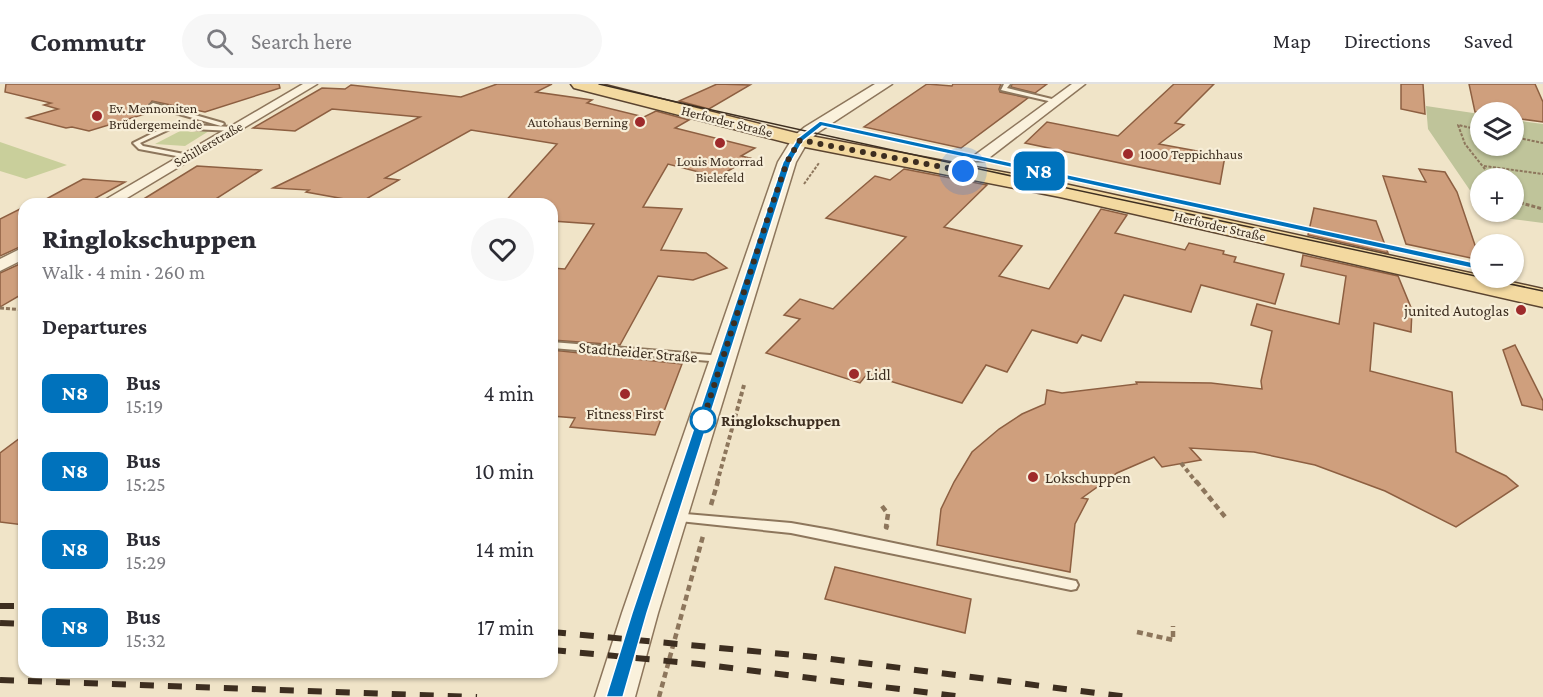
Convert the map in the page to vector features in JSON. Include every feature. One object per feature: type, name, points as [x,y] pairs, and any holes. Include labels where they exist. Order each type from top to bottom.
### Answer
[{"type":"main road","name":"Herforder Straße","points":[[580,84],[796,128],[1060,190],[1543,298]]},
{"type":"main road","name":"Herforder Straße","points":[[639,84],[729,103]]},
{"type":"main road","name":"Herforder Straße","points":[[796,128],[820,123],[1470,265]]},
{"type":"main road","points":[[1524,276],[1543,280]]},
{"type":"street","name":"Schillerstraße","points":[[116,198],[311,84]]},
{"type":"street","points":[[820,123],[885,84]]},
{"type":"street","points":[[980,158],[1079,84]]},
{"type":"street","name":"Stadtheider Straße","points":[[615,697],[796,128]]},
{"type":"street","points":[[0,266],[18,256]]},
{"type":"lane","points":[[1007,84],[1003,89],[1057,101]]},
{"type":"lane","points":[[153,105],[236,128]]},
{"type":"lane","points":[[187,156],[141,148],[136,143],[171,126],[236,128]]},
{"type":"lane","name":"Stadtheider Straße","points":[[558,346],[724,360]]},
{"type":"lane","points":[[671,517],[831,535],[1071,585]]},
{"type":"path","points":[[1470,128],[1458,125],[1465,144],[1470,150]]},
{"type":"path","points":[[1524,139],[1543,143]]},
{"type":"path","points":[[1475,156],[1483,166],[1543,174]]},
{"type":"path","points":[[798,193],[823,158]]},
{"type":"path","points":[[1524,204],[1543,209]]},
{"type":"path","points":[[0,308],[18,310]]},
{"type":"path","points":[[659,697],[746,377]]},
{"type":"path","points":[[1181,464],[1226,518]]},
{"type":"path","points":[[882,506],[888,514],[886,527]]},
{"type":"path","points":[[1137,632],[1173,640],[1173,626]]},
{"type":"green space","points":[[1426,106],[1470,113],[1470,156],[1524,156],[1524,121],[1543,124],[1543,223],[1524,221],[1524,168],[1470,168],[1470,190],[1428,129]]},
{"type":"green space","points":[[184,129],[190,132],[209,131],[185,146],[155,144]]},
{"type":"green space","points":[[0,142],[67,165],[26,179],[0,171]]},
{"type":"building","points":[[6,84],[279,84],[280,88],[205,112],[152,101],[148,107],[158,110],[89,131],[27,118],[58,109],[44,105],[51,103],[5,92]]},
{"type":"building","points":[[497,84],[552,84],[536,92],[592,100],[587,103],[644,117],[656,111],[689,120],[675,128],[755,148],[741,156],[750,158],[718,177],[668,164],[643,207],[682,209],[661,250],[706,253],[727,268],[693,280],[658,276],[620,345],[558,340],[558,268],[565,269],[594,224],[558,221],[558,198],[508,198],[557,144],[471,130],[385,178],[399,180],[368,198],[339,198],[306,192],[309,190],[273,188],[420,117],[332,109],[295,131],[253,128],[322,88],[345,89],[351,85],[461,97]]},
{"type":"building","points":[[717,84],[750,85],[709,109],[679,101]]},
{"type":"building","points":[[927,84],[952,86],[953,84],[1001,84],[1000,92],[1028,98],[961,148],[864,127]]},
{"type":"building","points":[[1012,84],[1047,84],[1035,93],[1011,87]]},
{"type":"building","points":[[1174,84],[1214,84],[1175,123],[1184,125],[1159,144],[1225,156],[1220,184],[1025,143],[1047,122],[1118,136]]},
{"type":"building","points":[[1401,84],[1423,84],[1425,114],[1401,109]]},
{"type":"building","points":[[1469,84],[1535,84],[1543,102],[1543,122],[1524,119],[1524,102],[1473,102]]},
{"type":"building","points":[[197,166],[261,170],[217,198],[145,198]]},
{"type":"building","points":[[904,169],[987,185],[944,227],[1022,246],[999,276],[1049,289],[1101,209],[1127,215],[1115,233],[1185,250],[1189,243],[1224,251],[1223,254],[1236,257],[1234,262],[1284,274],[1275,304],[1201,285],[1191,312],[1124,295],[1101,341],[1082,335],[1077,343],[1032,330],[1007,372],[986,365],[962,403],[867,374],[860,383],[766,353],[800,319],[784,315],[800,299],[833,309],[906,237],[826,218],[875,176],[890,180]]},
{"type":"building","points":[[1419,169],[1445,172],[1457,192],[1471,234],[1470,258],[1406,244],[1383,176],[1426,182]]},
{"type":"building","points":[[83,179],[125,182],[96,198],[48,198]]},
{"type":"building","points":[[1314,208],[1376,221],[1388,253],[1308,235]]},
{"type":"building","points":[[18,210],[18,248],[0,256],[0,219]]},
{"type":"building","name":"Lokschuppen","points":[[1303,255],[1398,276],[1412,310],[1411,332],[1374,323],[1370,371],[1452,392],[1456,452],[1506,476],[1518,486],[1456,527],[1385,491],[1315,465],[1254,452],[1190,448],[1201,460],[1162,467],[1154,457],[1117,473],[1082,498],[1088,499],[1075,524],[1070,572],[937,545],[941,509],[972,452],[999,429],[1022,414],[1045,404],[1047,390],[1062,393],[1137,384],[1136,382],[1211,383],[1262,389],[1261,381],[1272,331],[1251,325],[1257,304],[1339,324],[1346,276],[1301,266]]},
{"type":"building","points":[[18,265],[18,296],[0,307],[0,273]]},
{"type":"building","points":[[1515,345],[1543,401],[1543,410],[1522,405],[1503,350]]},
{"type":"building","points":[[558,351],[682,364],[655,435],[570,427],[575,418],[558,417]]},
{"type":"building","points":[[18,440],[18,524],[0,522],[0,453]]},
{"type":"building","points":[[835,567],[971,599],[965,633],[825,599]]},
{"type":"tram line","points":[[599,84],[1470,275]]},
{"type":"tram line","points":[[1524,287],[1543,291]]},
{"type":"railway","points":[[0,606],[18,606]]},
{"type":"railway","points":[[0,623],[18,624]]},
{"type":"railway","points":[[558,633],[815,657],[1128,697]]},
{"type":"railway","points":[[558,651],[699,664],[963,697]]},
{"type":"railway","points":[[0,680],[477,697]]},
{"type":"bus line","name":"N8","points":[[615,697],[640,613],[787,162],[800,140],[820,123],[1470,265]]},
{"type":"place","name":"Ev. Mennoniten Brüdergemeinde","points":[[97,116]]},
{"type":"place","name":"Autohaus Berning","points":[[640,122]]},
{"type":"place","name":"Louis Motorrad Bielefeld","points":[[720,143]]},
{"type":"place","name":"1000 Teppichhaus","points":[[1128,154]]},
{"type":"place","name":"junited Autoglas","points":[[1521,310]]},
{"type":"place","name":"Lidl","points":[[854,374]]},
{"type":"place","name":"Fitness First","points":[[625,394]]},
{"type":"place","name":"Ringlokschuppen","points":[[703,420]]},
{"type":"place","name":"Lokschuppen","points":[[1033,477]]},
{"type":"route","points":[[703,420],[702,423],[770,211],[787,162],[800,140],[963,171]]}]
